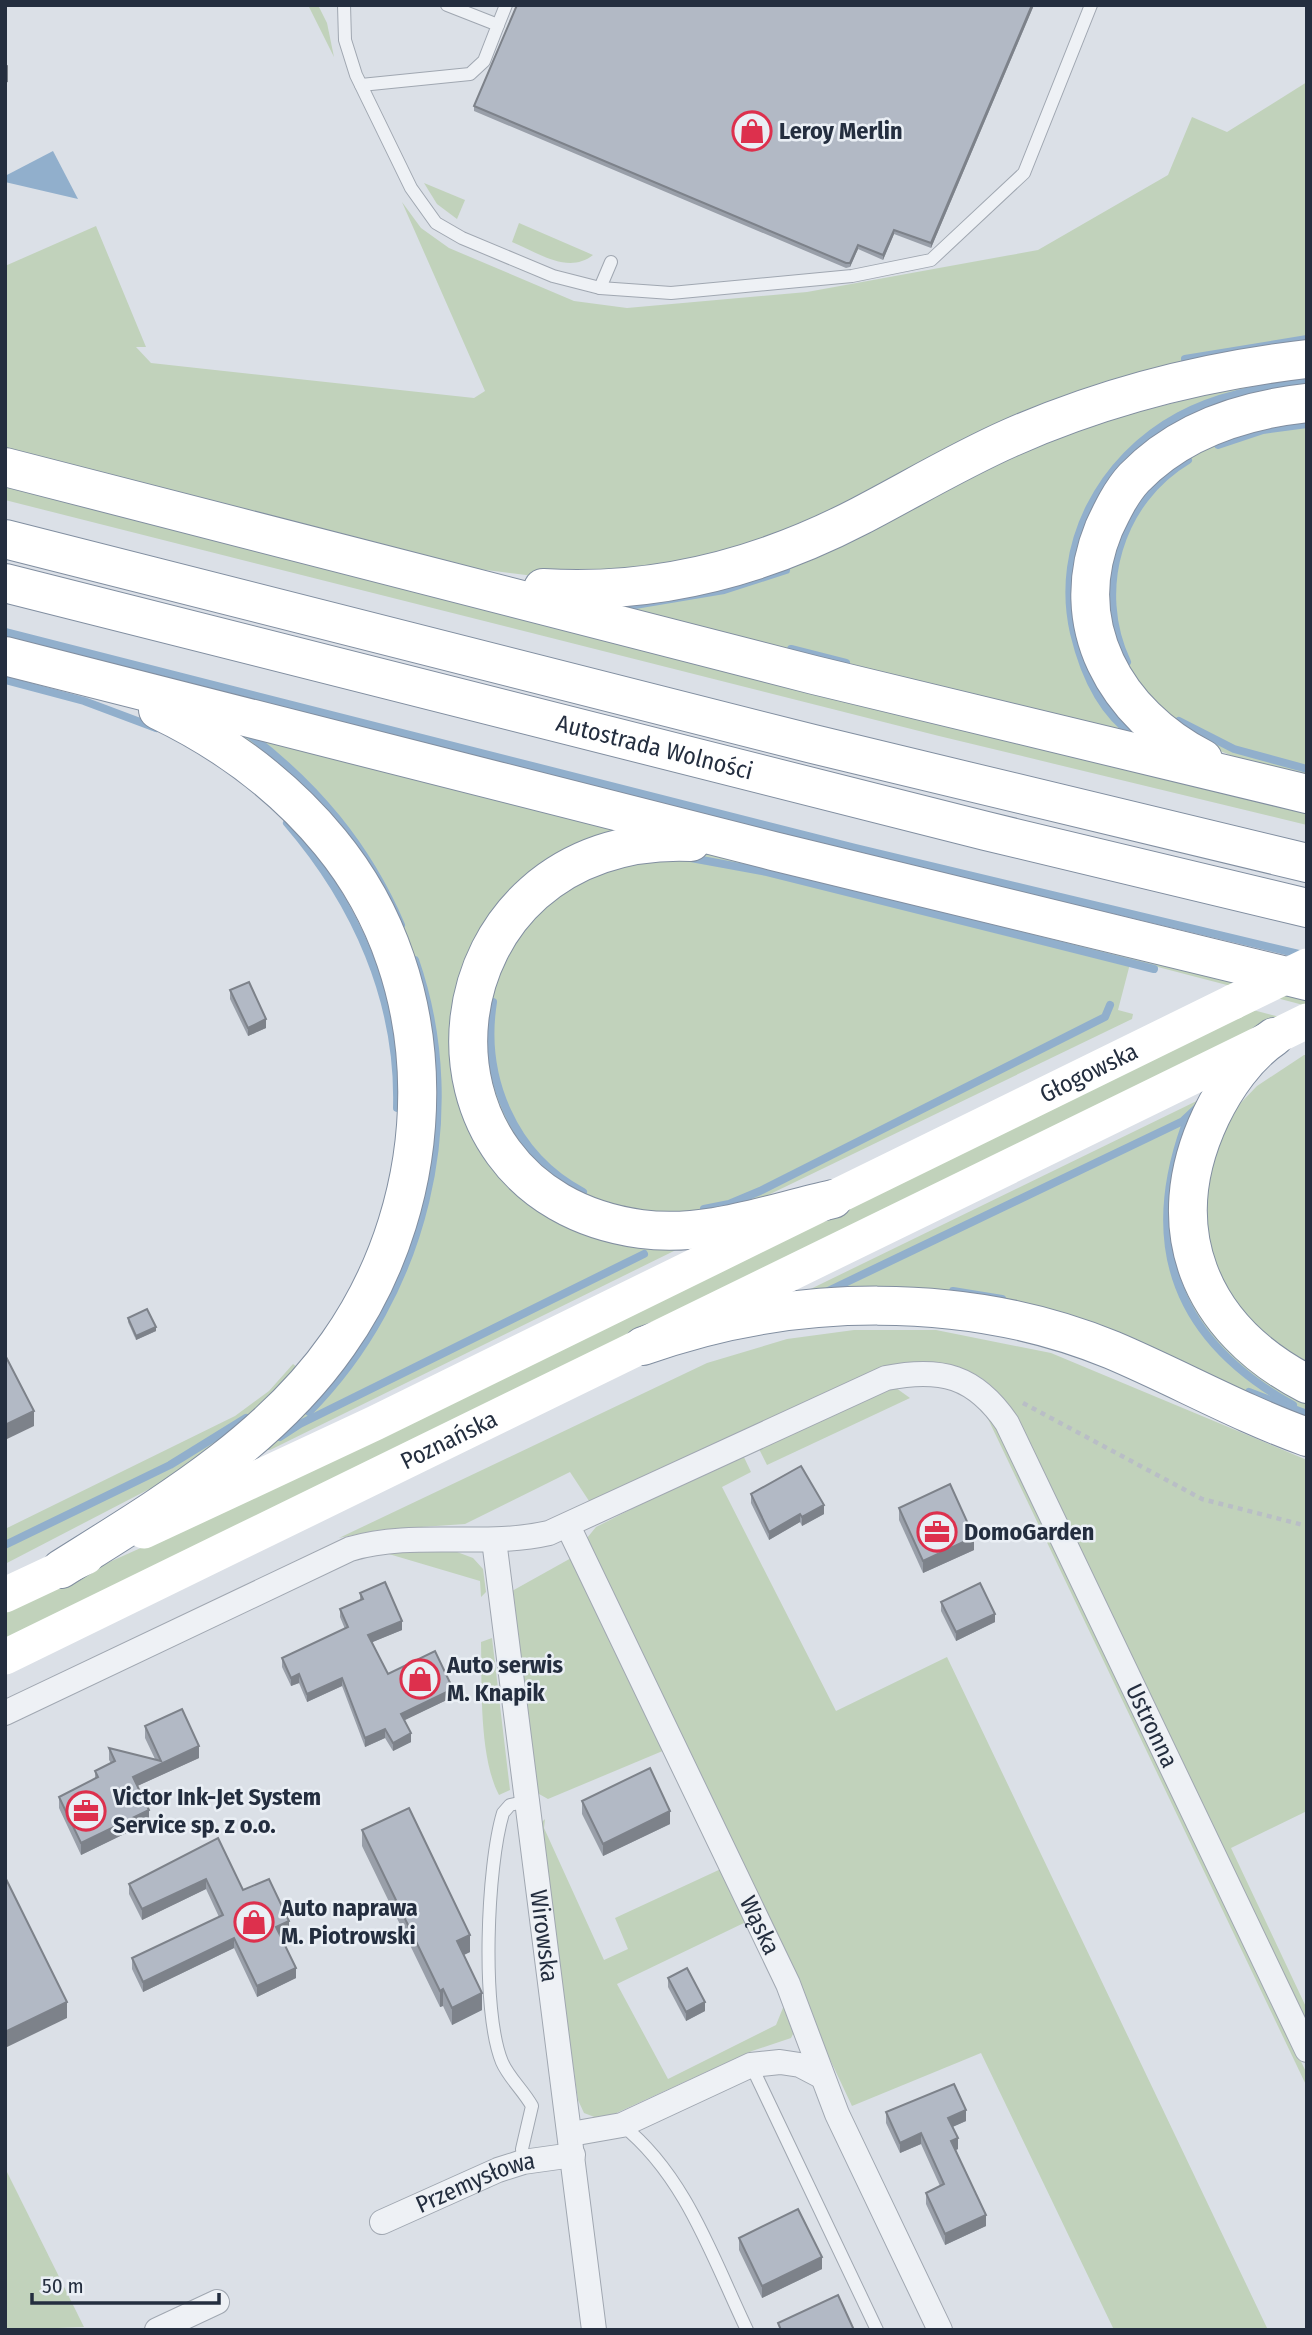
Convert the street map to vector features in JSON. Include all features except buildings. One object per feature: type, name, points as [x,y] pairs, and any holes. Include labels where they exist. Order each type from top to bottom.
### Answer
[{"type":"highway","points":[[454,581],[587,590],[648,586],[704,577],[803,543],[972,456],[1065,416],[1128,394],[1209,373],[1307,359]]},
{"type":"highway","points":[[1270,785],[1225,770],[1198,756],[1140,715],[1122,693],[1100,651],[1093,621],[1092,575],[1099,541],[1111,513],[1133,479],[1157,457],[1182,440],[1229,419],[1307,403]]},
{"type":"highway","points":[[5,467],[840,681],[1307,794]]},
{"type":"highway","name":"Autostrada Wolności","points":[[5,539],[826,748],[1307,863]]},
{"type":"highway","name":"Autostrada Wolności","points":[[5,583],[972,828],[1307,908]]},
{"type":"highway","points":[[5,656],[773,851],[1307,981]]},
{"type":"highway","points":[[61,1569],[172,1500],[253,1436],[291,1401],[337,1346],[375,1284],[401,1219],[416,1147],[419,1106],[412,1025],[392,954],[376,915],[332,845],[280,789],[221,744],[145,704],[73,673]]},
{"type":"highway","points":[[773,851],[704,842],[652,842],[598,855],[545,881],[511,914],[485,956],[471,1002],[468,1037],[470,1060],[487,1122],[509,1158],[542,1191],[578,1213],[642,1229],[688,1231],[833,1199]]},
{"type":"highway","points":[[1290,1029],[1256,1051],[1239,1072],[1209,1121],[1192,1173],[1188,1225],[1196,1268],[1214,1305],[1260,1355],[1307,1384]]},
{"type":"highway","points":[[643,1346],[694,1328],[762,1315],[859,1307],[966,1312],[1042,1327],[1093,1343],[1307,1437]]},
{"type":"main road","name":"Głogowska","points":[[872,1180],[1307,966]]},
{"type":"main road","name":"Głogowska","points":[[893,1224],[1290,1029]]},
{"type":"main road","name":"Poznańska","points":[[5,1595],[375,1423],[872,1180]]},
{"type":"main road","name":"Poznańska","points":[[5,1657],[893,1224]]},
{"type":"street","points":[[5,1713],[350,1549],[378,1542],[531,1537],[568,1526],[886,1378],[927,1373],[946,1376],[978,1389],[994,1404]]},
{"type":"street","name":"Ustronna","points":[[994,1404],[1007,1423],[1307,2050]]},
{"type":"street","name":"Wąska","points":[[568,1526],[788,1984],[821,2076],[854,2152],[940,2330]]},
{"type":"street","name":"Wirowska","points":[[494,1540],[594,2330]]},
{"type":"street","points":[[751,2065],[780,2062],[800,2066],[821,2076]]},
{"type":"street","name":"Przemysłowa","points":[[382,2222],[450,2190],[622,2125],[751,2065]]},
{"type":"street","points":[[157,2330],[217,2302]]},
{"type":"lane","points":[[337,5],[343,12],[346,47],[360,85],[415,196],[436,223],[462,238],[553,276],[600,288],[671,293],[852,276],[931,260],[1024,173],[1091,5]]},
{"type":"lane","points":[[447,5],[498,25]]},
{"type":"lane","points":[[360,85],[470,74],[484,61],[506,5]]},
{"type":"lane","points":[[600,288],[611,262]]},
{"type":"lane","points":[[523,2162],[522,2149],[533,2114],[532,2106],[510,2075],[497,2046],[488,1934],[503,1813],[510,1805],[528,1801]]},
{"type":"lane","points":[[751,2065],[877,2330]]},
{"type":"lane","points":[[622,2125],[655,2154],[673,2180],[747,2330]]},
{"type":"path","points":[[994,1404],[1022,1402],[1202,1499],[1307,1526]]},
{"type":"green space","points":[[308,5],[318,5],[327,23],[334,57]]},
{"type":"green space","points":[[1307,82],[1307,347],[852,506],[701,564],[534,576],[478,569],[5,451],[5,266],[96,226],[146,347],[136,347],[151,363],[474,398],[485,391],[402,202],[421,228],[449,248],[574,301],[627,308],[807,292],[1038,250],[1168,175],[1192,117],[1227,132]]},
{"type":"green space","points":[[424,183],[465,200],[457,219],[437,204]]},
{"type":"green space","points":[[519,223],[593,255],[573,263],[542,256],[512,242]]},
{"type":"green space","points":[[1307,369],[1307,390],[1240,402],[1082,555],[1147,740],[590,602],[1035,438]]},
{"type":"green space","points":[[1307,416],[1307,777],[1240,759],[1198,742],[1125,674],[1103,591],[1128,508],[1188,451]]},
{"type":"green space","points":[[5,481],[1307,806],[1307,825],[939,736],[5,500]]},
{"type":"green space","points":[[223,719],[618,830],[576,846],[543,866],[457,1026],[562,1220],[615,1242],[682,1247],[270,1450],[265,1450],[370,1321],[420,1005],[243,741]]},
{"type":"green space","points":[[718,853],[1307,995],[1307,1006],[1131,960],[1118,1010],[1133,1014],[1132,1019],[733,1212],[615,1215],[529,1162],[488,1087],[483,1006],[524,918],[610,859]]},
{"type":"green space","points":[[1253,1010],[1280,1017],[5,1642],[5,1609],[154,1542]]},
{"type":"green space","points":[[1307,1055],[1307,1374],[1215,1289],[1198,1195],[1232,1112],[1257,1086]]},
{"type":"green space","points":[[1211,1094],[1173,1223],[1307,1402],[1307,1425],[1117,1342],[786,1301]]},
{"type":"green space","points":[[854,1330],[936,1330],[1051,1353],[1307,1460],[1307,1811],[1231,1848],[1307,2009],[1307,2031],[1011,1410],[994,1388],[976,1375],[955,1367],[928,1363],[591,1504],[570,1472],[465,1524],[378,1530],[339,1538],[707,1363],[787,1339]]},
{"type":"green space","points":[[293,1364],[305,1373],[186,1470],[5,1564],[5,1529],[235,1416],[269,1391]]},
{"type":"green space","points":[[896,1388],[910,1398],[767,1465],[758,1447],[863,1396]]},
{"type":"green space","points":[[979,1400],[987,1408],[1307,2074],[1307,2087]]},
{"type":"green space","points":[[742,1453],[751,1472],[722,1487],[836,1711],[947,1657],[1268,2330],[1114,2330],[981,2053],[852,2106],[591,1553],[587,1538],[596,1527]]},
{"type":"green space","points":[[382,1552],[457,1552],[473,1558],[483,1569],[486,1592],[481,1597],[480,1581]]},
{"type":"green space","points":[[573,1557],[665,1750],[548,1799],[539,1794],[535,1785],[512,1591]]},
{"type":"green space","points":[[492,1638],[510,1790],[499,1795],[488,1761],[482,1700],[481,1642]]},
{"type":"green space","points":[[545,1819],[544,1828],[604,1960],[628,1949],[615,1918],[723,1868],[748,1921],[617,1984],[668,2079],[776,2025],[787,1998],[794,2032],[791,2038],[752,2051],[612,2115],[597,2118],[584,2113],[578,2100],[541,1836],[541,1823]]},
{"type":"green space","points":[[5,2168],[84,2327],[5,2330]]},
{"type":"water","points":[[53,151],[78,199],[5,182],[5,176]]},
{"type":"waterway","points":[[1185,359],[1307,339]]},
{"type":"waterway","points":[[1135,736],[1112,716],[1095,690],[1074,633],[1070,600],[1071,568],[1078,537],[1090,507],[1106,480],[1127,455],[1151,434],[1179,416],[1225,397],[1307,381]]},
{"type":"waterway","points":[[1218,445],[1263,430],[1307,424]]},
{"type":"waterway","points":[[1127,662],[1117,634],[1112,606],[1113,577],[1119,549],[1129,523],[1145,499],[1164,477],[1188,460]]},
{"type":"waterway","points":[[623,607],[724,590],[786,570]]},
{"type":"waterway","points":[[5,632],[855,848],[1303,955]]},
{"type":"waterway","points":[[791,649],[846,663]]},
{"type":"waterway","points":[[5,680],[84,701],[156,728]]},
{"type":"waterway","points":[[1179,721],[1234,749],[1307,769]]},
{"type":"waterway","points":[[247,733],[295,774],[337,819],[372,869],[401,925]]},
{"type":"waterway","points":[[287,823],[334,886],[369,955],[391,1030],[397,1108]]},
{"type":"waterway","points":[[691,858],[767,872],[1154,969]]},
{"type":"waterway","points":[[309,1412],[349,1366],[382,1314],[407,1259],[425,1201],[436,1141],[437,1080],[431,1019],[415,960]]},
{"type":"waterway","points":[[493,1002],[492,1058],[507,1111],[538,1157],[559,1176],[583,1192]]},
{"type":"waterway","points":[[704,1209],[729,1204],[760,1191],[1105,1017],[1110,1005]]},
{"type":"waterway","points":[[828,1291],[1183,1121],[1199,1106]]},
{"type":"waterway","points":[[1185,1126],[1172,1171],[1167,1213],[1170,1252],[1180,1288],[1197,1322],[1222,1352],[1254,1380],[1293,1405]]},
{"type":"waterway","points":[[280,1437],[300,1424],[644,1254]]},
{"type":"waterway","points":[[953,1291],[1002,1299]]},
{"type":"waterway","points":[[1249,1392],[1307,1414]]},
{"type":"waterway","points":[[5,1545],[170,1465],[246,1418]]},
{"type":"place","name":"Leroy Merlin","points":[[752,131]]},
{"type":"place","name":"DomoGarden","points":[[937,1532]]},
{"type":"place","name":"Auto serwis M. Knapik","points":[[420,1679]]},
{"type":"place","name":"Victor Ink-Jet System Service sp. z o.o.","points":[[86,1811]]},
{"type":"place","name":"Auto naprawa M. Piotrowski","points":[[254,1922]]}]
